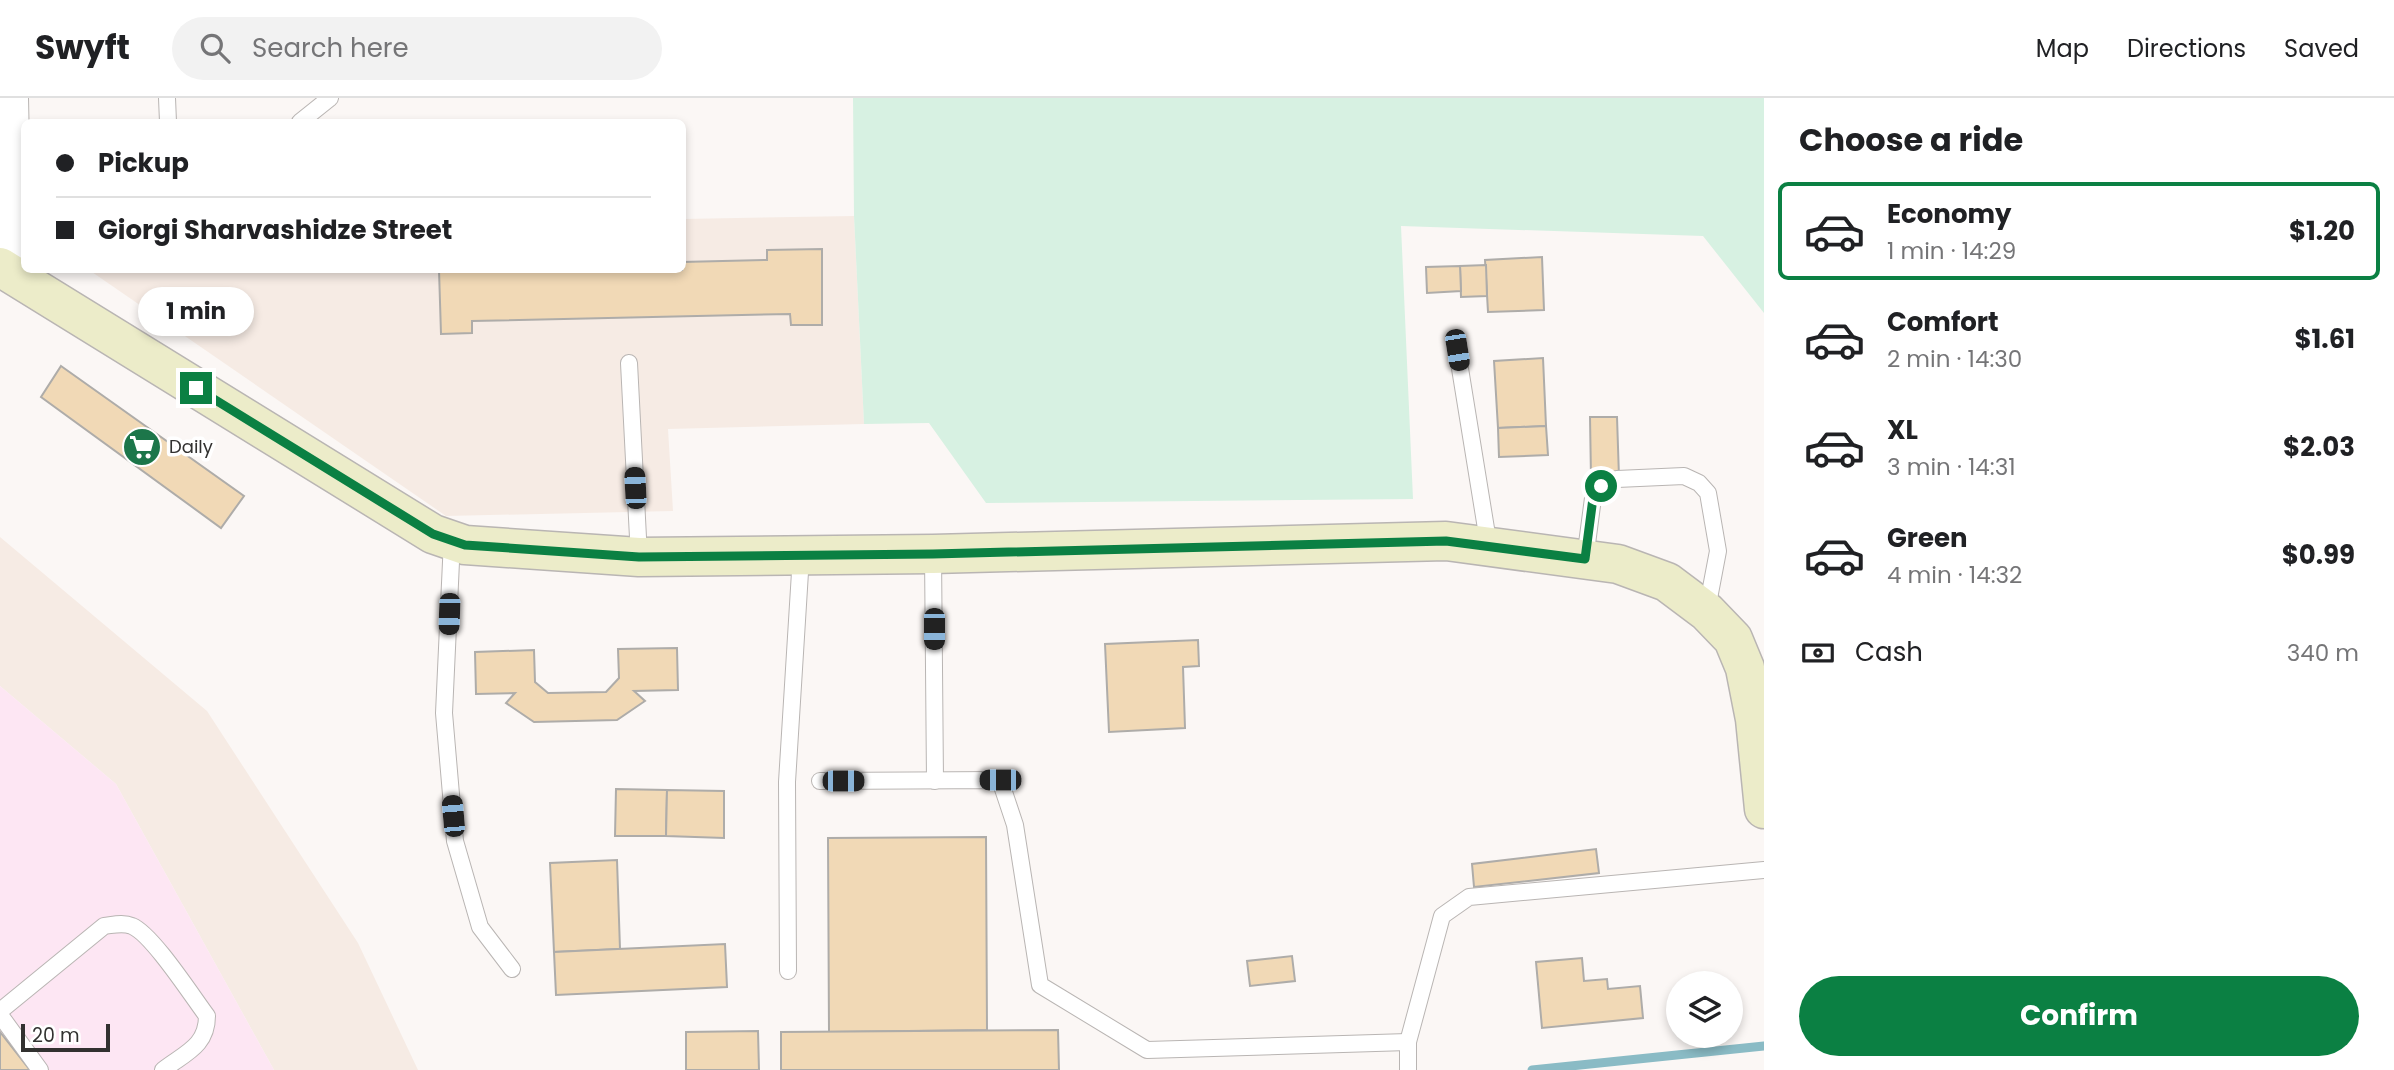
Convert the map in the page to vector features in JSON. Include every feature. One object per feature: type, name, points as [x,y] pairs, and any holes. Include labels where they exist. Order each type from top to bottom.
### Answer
[{"type":"street","points":[[13,98],[20,190],[3,269],[433,534],[465,545],[639,557],[933,554],[1446,541],[1618,564],[1667,582],[1707,612],[1733,639],[1745,668],[1755,719],[1764,809]]},
{"type":"lane","points":[[167,98],[168,119]]},
{"type":"lane","points":[[304,119],[330,98]]},
{"type":"lane","points":[[1457,350],[1489,547]]},
{"type":"lane","points":[[629,363],[639,557]]},
{"type":"lane","points":[[1585,559],[1593,498],[1601,486],[1617,480],[1684,476],[1699,483],[1708,493],[1718,551],[1707,612]]},
{"type":"lane","points":[[452,540],[444,713],[455,841],[480,927],[512,969]]},
{"type":"lane","points":[[788,971],[787,782],[801,554]]},
{"type":"lane","points":[[933,554],[935,781]]},
{"type":"lane","points":[[820,781],[1000,780],[1015,825],[1040,985],[1147,1050],[1408,1042]]},
{"type":"lane","points":[[1408,1070],[1408,1042],[1443,916],[1469,897],[1764,870]]},
{"type":"lane","points":[[40,1070],[0,1013],[104,926],[118,924],[133,926],[149,940],[207,1016],[207,1031],[199,1043],[163,1070]]},
{"type":"shaded area","points":[[854,216],[864,424],[668,429],[673,511],[446,516],[93,273],[686,273],[686,219]]},
{"type":"shaded area","points":[[0,537],[207,711],[358,943],[418,1070],[274,1070],[116,784],[0,686]]},
{"type":"shaded area","points":[[0,686],[116,784],[274,1070],[0,1070]]},
{"type":"green space","points":[[853,98],[1764,98],[1764,313],[1703,236],[1401,226],[1413,499],[986,503],[929,423],[864,424],[854,216]]},
{"type":"building","points":[[822,249],[822,325],[791,325],[790,314],[472,321],[472,333],[441,334],[439,273],[686,273],[686,262],[767,260],[767,250]]},
{"type":"building","points":[[1542,257],[1544,310],[1488,312],[1485,260]]},
{"type":"building","points":[[1486,265],[1487,296],[1461,297],[1460,266]]},
{"type":"building","points":[[1460,266],[1461,291],[1427,293],[1426,267]]},
{"type":"building","points":[[1543,358],[1546,426],[1498,428],[1494,361]]},
{"type":"building","name":"Daily","points":[[61,366],[244,496],[221,528],[41,397]]},
{"type":"building","points":[[1590,417],[1617,417],[1619,477],[1591,478]]},
{"type":"building","points":[[1546,426],[1548,455],[1499,457],[1498,428]]},
{"type":"building","points":[[1198,640],[1199,666],[1183,667],[1185,728],[1109,732],[1105,644]]},
{"type":"building","points":[[677,648],[678,690],[634,691],[645,701],[617,720],[534,722],[506,703],[515,693],[476,694],[475,652],[534,650],[535,682],[548,693],[606,692],[619,678],[618,649]]},
{"type":"building","points":[[616,789],[667,790],[666,836],[615,836]]},
{"type":"building","points":[[667,790],[724,791],[724,838],[666,836]]},
{"type":"building","points":[[986,837],[987,1030],[829,1032],[828,838]]},
{"type":"building","points":[[1596,849],[1599,873],[1474,887],[1472,864]]},
{"type":"building","points":[[617,860],[620,949],[554,952],[550,863]]},
{"type":"building","points":[[725,944],[727,987],[556,995],[554,952]]},
{"type":"building","points":[[1292,956],[1295,981],[1250,986],[1247,961]]},
{"type":"building","points":[[1582,958],[1584,981],[1607,979],[1608,989],[1640,986],[1643,1018],[1542,1028],[1536,962]]},
{"type":"building","points":[[1058,1030],[1059,1070],[781,1070],[781,1032]]},
{"type":"building","points":[[758,1031],[759,1070],[686,1070],[686,1032]]},
{"type":"building","points":[[0,1032],[30,1070],[0,1070]]},
{"type":"waterway","points":[[1532,1070],[1764,1046]]},
{"type":"place","name":"Daily","points":[[142,447]]},
{"type":"route","points":[[196,388],[433,534],[465,545],[639,557],[933,554],[1446,541],[1585,559],[1593,498],[1601,486]]}]
